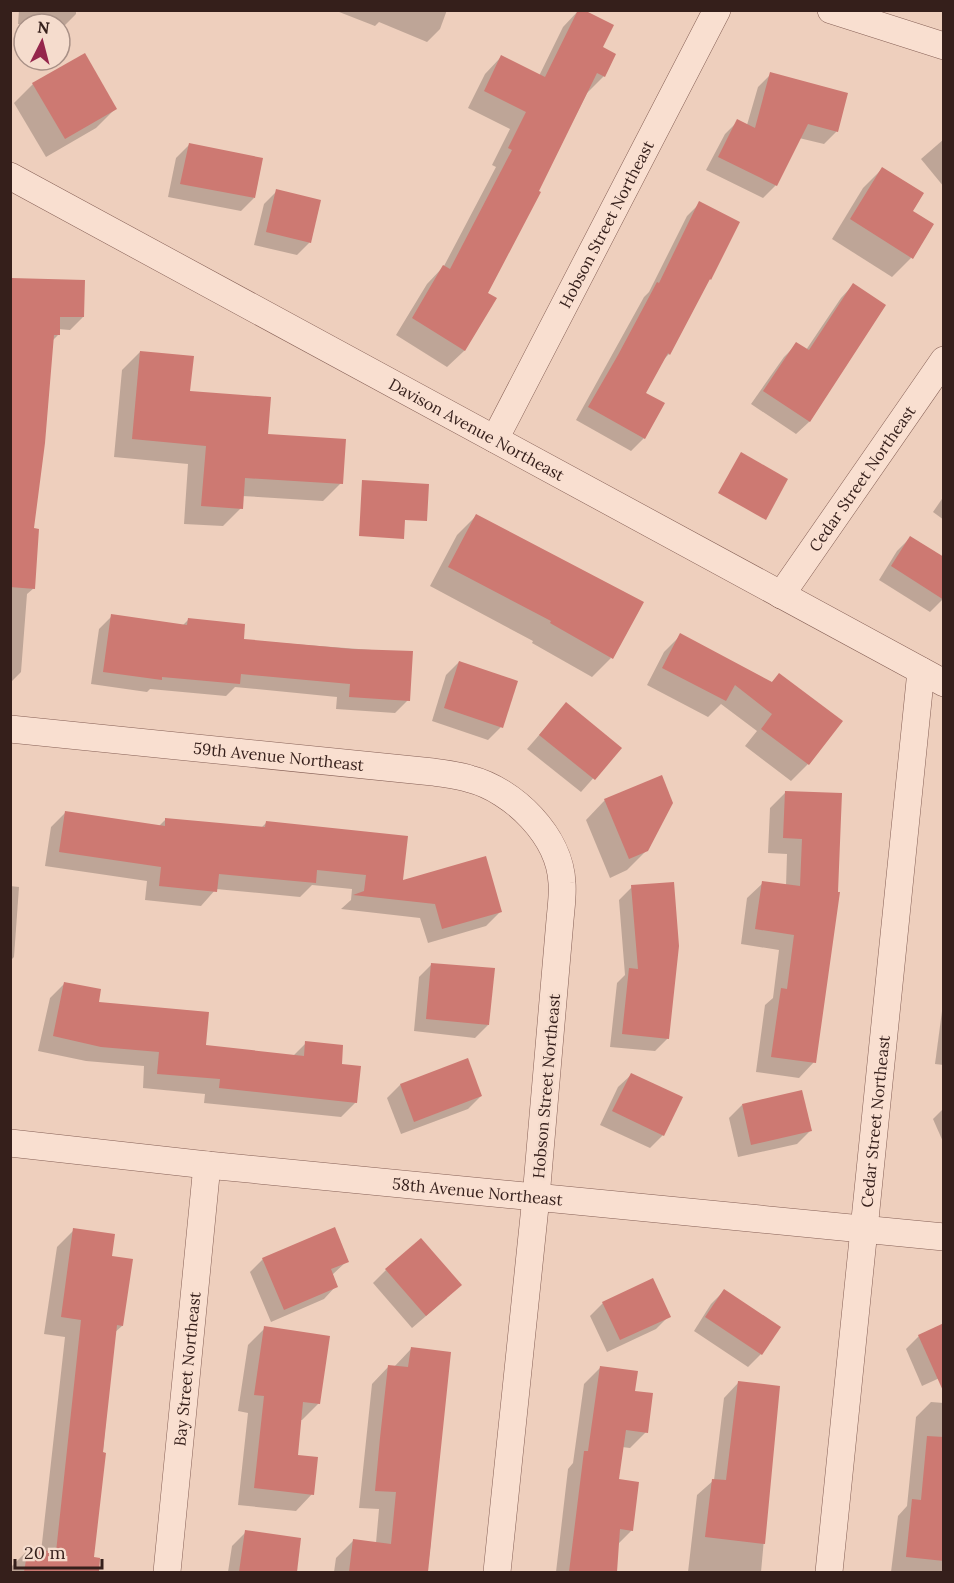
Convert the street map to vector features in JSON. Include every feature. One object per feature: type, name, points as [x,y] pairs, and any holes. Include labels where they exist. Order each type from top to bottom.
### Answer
[{"type":"street","name":"Hobson Street Northeast","points":[[495,439],[717,10]]},
{"type":"street","points":[[831,10],[944,46]]},
{"type":"street","name":"Davison Avenue Northeast","points":[[10,176],[932,677]]},
{"type":"street","name":"Cedar Street Northeast","points":[[781,595],[944,360]]},
{"type":"street","name":"Cedar Street Northeast","points":[[830,1572],[865,1229],[932,677]]},
{"type":"street","name":"59th Avenue Northeast","points":[[10,729],[433,772],[472,779],[506,796],[535,820]]},
{"type":"street","name":"Hobson Street Northeast","points":[[497,1572],[536,1197],[562,882],[554,851],[535,820]]},
{"type":"street","name":"58th Avenue Northeast","points":[[10,1143],[207,1165],[944,1237]]},
{"type":"street","name":"Bay Street Northeast","points":[[166,1572],[207,1165]]},
{"type":"building","points":[[578,10],[584,10],[614,25],[603,47],[616,54],[605,77],[597,73],[539,191],[541,192],[488,293],[497,298],[465,351],[412,318],[443,265],[450,269],[512,150],[508,148],[526,112],[484,91],[501,55],[545,77]]},
{"type":"building","points":[[85,53],[117,109],[65,139],[32,83],[51,72],[72,72],[72,60]]},
{"type":"building","points":[[770,72],[848,93],[838,132],[808,124],[777,186],[718,157],[737,119],[755,128]]},
{"type":"building","points":[[189,143],[263,158],[255,198],[180,184]]},
{"type":"building","points":[[882,167],[924,193],[913,211],[934,224],[913,259],[850,219]]},
{"type":"building","points":[[276,189],[321,200],[311,243],[266,232]]},
{"type":"building","points":[[699,201],[740,222],[670,355],[668,353],[646,393],[665,403],[645,439],[588,407],[657,282],[659,283]]},
{"type":"building","points":[[11,278],[85,280],[84,317],[60,317],[60,335],[54,335],[45,443],[34,528],[39,529],[35,589],[10,587]]},
{"type":"building","points":[[853,283],[886,305],[810,422],[763,391],[796,342],[809,350]]},
{"type":"building","points":[[140,351],[194,356],[190,391],[271,397],[268,434],[346,439],[343,484],[245,478],[243,509],[201,506],[206,446],[132,439]]},
{"type":"building","points":[[741,452],[788,479],[766,520],[718,493]]},
{"type":"building","points":[[362,480],[429,484],[427,521],[405,520],[404,539],[359,536]]},
{"type":"building","points":[[476,514],[644,602],[613,659],[550,623],[551,621],[448,567]]},
{"type":"building","points":[[910,536],[944,557],[944,600],[891,566]]},
{"type":"building","points":[[111,614],[187,625],[188,618],[245,624],[244,639],[352,649],[413,651],[410,701],[349,697],[350,684],[241,674],[240,684],[162,677],[162,680],[103,672]]},
{"type":"building","points":[[680,633],[772,682],[779,673],[843,721],[809,765],[761,729],[772,714],[735,685],[726,701],[662,668]]},
{"type":"building","points":[[459,661],[518,681],[503,728],[444,708]]},
{"type":"building","points":[[566,702],[622,748],[595,780],[539,735]]},
{"type":"building","points":[[662,775],[673,803],[648,851],[629,859],[604,799]]},
{"type":"building","points":[[785,791],[842,793],[838,892],[840,892],[816,1063],[771,1057],[781,988],[787,989],[794,935],[755,929],[762,881],[800,886],[802,839],[783,838]]},
{"type":"building","points":[[65,811],[165,826],[165,818],[265,827],[266,821],[408,836],[403,880],[486,856],[502,912],[442,929],[435,904],[353,895],[364,891],[366,875],[317,870],[316,883],[219,874],[217,892],[159,886],[161,867],[59,852]]},
{"type":"building","points":[[674,882],[679,946],[669,1039],[622,1034],[629,968],[638,969],[631,885]]},
{"type":"building","points":[[431,963],[495,968],[489,1025],[426,1019]]},
{"type":"building","points":[[64,982],[101,989],[99,1002],[209,1012],[206,1045],[304,1056],[305,1041],[343,1045],[342,1064],[361,1066],[357,1103],[219,1088],[220,1079],[157,1074],[159,1052],[101,1047],[53,1036]]},
{"type":"building","points":[[468,1058],[482,1096],[414,1122],[400,1084]]},
{"type":"building","points":[[631,1073],[683,1097],[664,1136],[612,1111]]},
{"type":"building","points":[[802,1090],[812,1131],[751,1145],[742,1104]]},
{"type":"building","points":[[335,1227],[349,1262],[331,1269],[338,1287],[284,1310],[262,1258]]},
{"type":"building","points":[[73,1228],[115,1234],[112,1256],[133,1259],[123,1326],[117,1325],[103,1452],[106,1453],[94,1557],[100,1558],[99,1572],[24,1572],[28,1548],[56,1552],[81,1320],[61,1317]]},
{"type":"building","points":[[421,1238],[462,1285],[426,1316],[385,1269]]},
{"type":"building","points":[[653,1278],[671,1317],[620,1340],[602,1302]]},
{"type":"building","points":[[724,1289],[781,1327],[762,1355],[705,1317]]},
{"type":"building","points":[[944,1323],[944,1393],[918,1335]]},
{"type":"building","points":[[264,1326],[330,1336],[320,1404],[303,1402],[298,1455],[318,1457],[314,1495],[254,1488],[264,1396],[254,1395]]},
{"type":"building","points":[[411,1347],[451,1352],[428,1572],[349,1572],[353,1539],[391,1544],[396,1492],[375,1491],[380,1438],[388,1365],[408,1367]]},
{"type":"building","points":[[600,1366],[638,1371],[635,1391],[653,1393],[648,1433],[626,1430],[619,1479],[639,1482],[633,1531],[620,1529],[617,1572],[569,1572],[584,1451],[588,1451]]},
{"type":"building","points":[[738,1381],[780,1386],[765,1544],[705,1537],[712,1479],[726,1480]]},
{"type":"building","points":[[927,1436],[944,1437],[944,1561],[906,1557],[912,1499],[921,1500]]},
{"type":"building","points":[[245,1530],[301,1538],[297,1572],[239,1572]]}]
